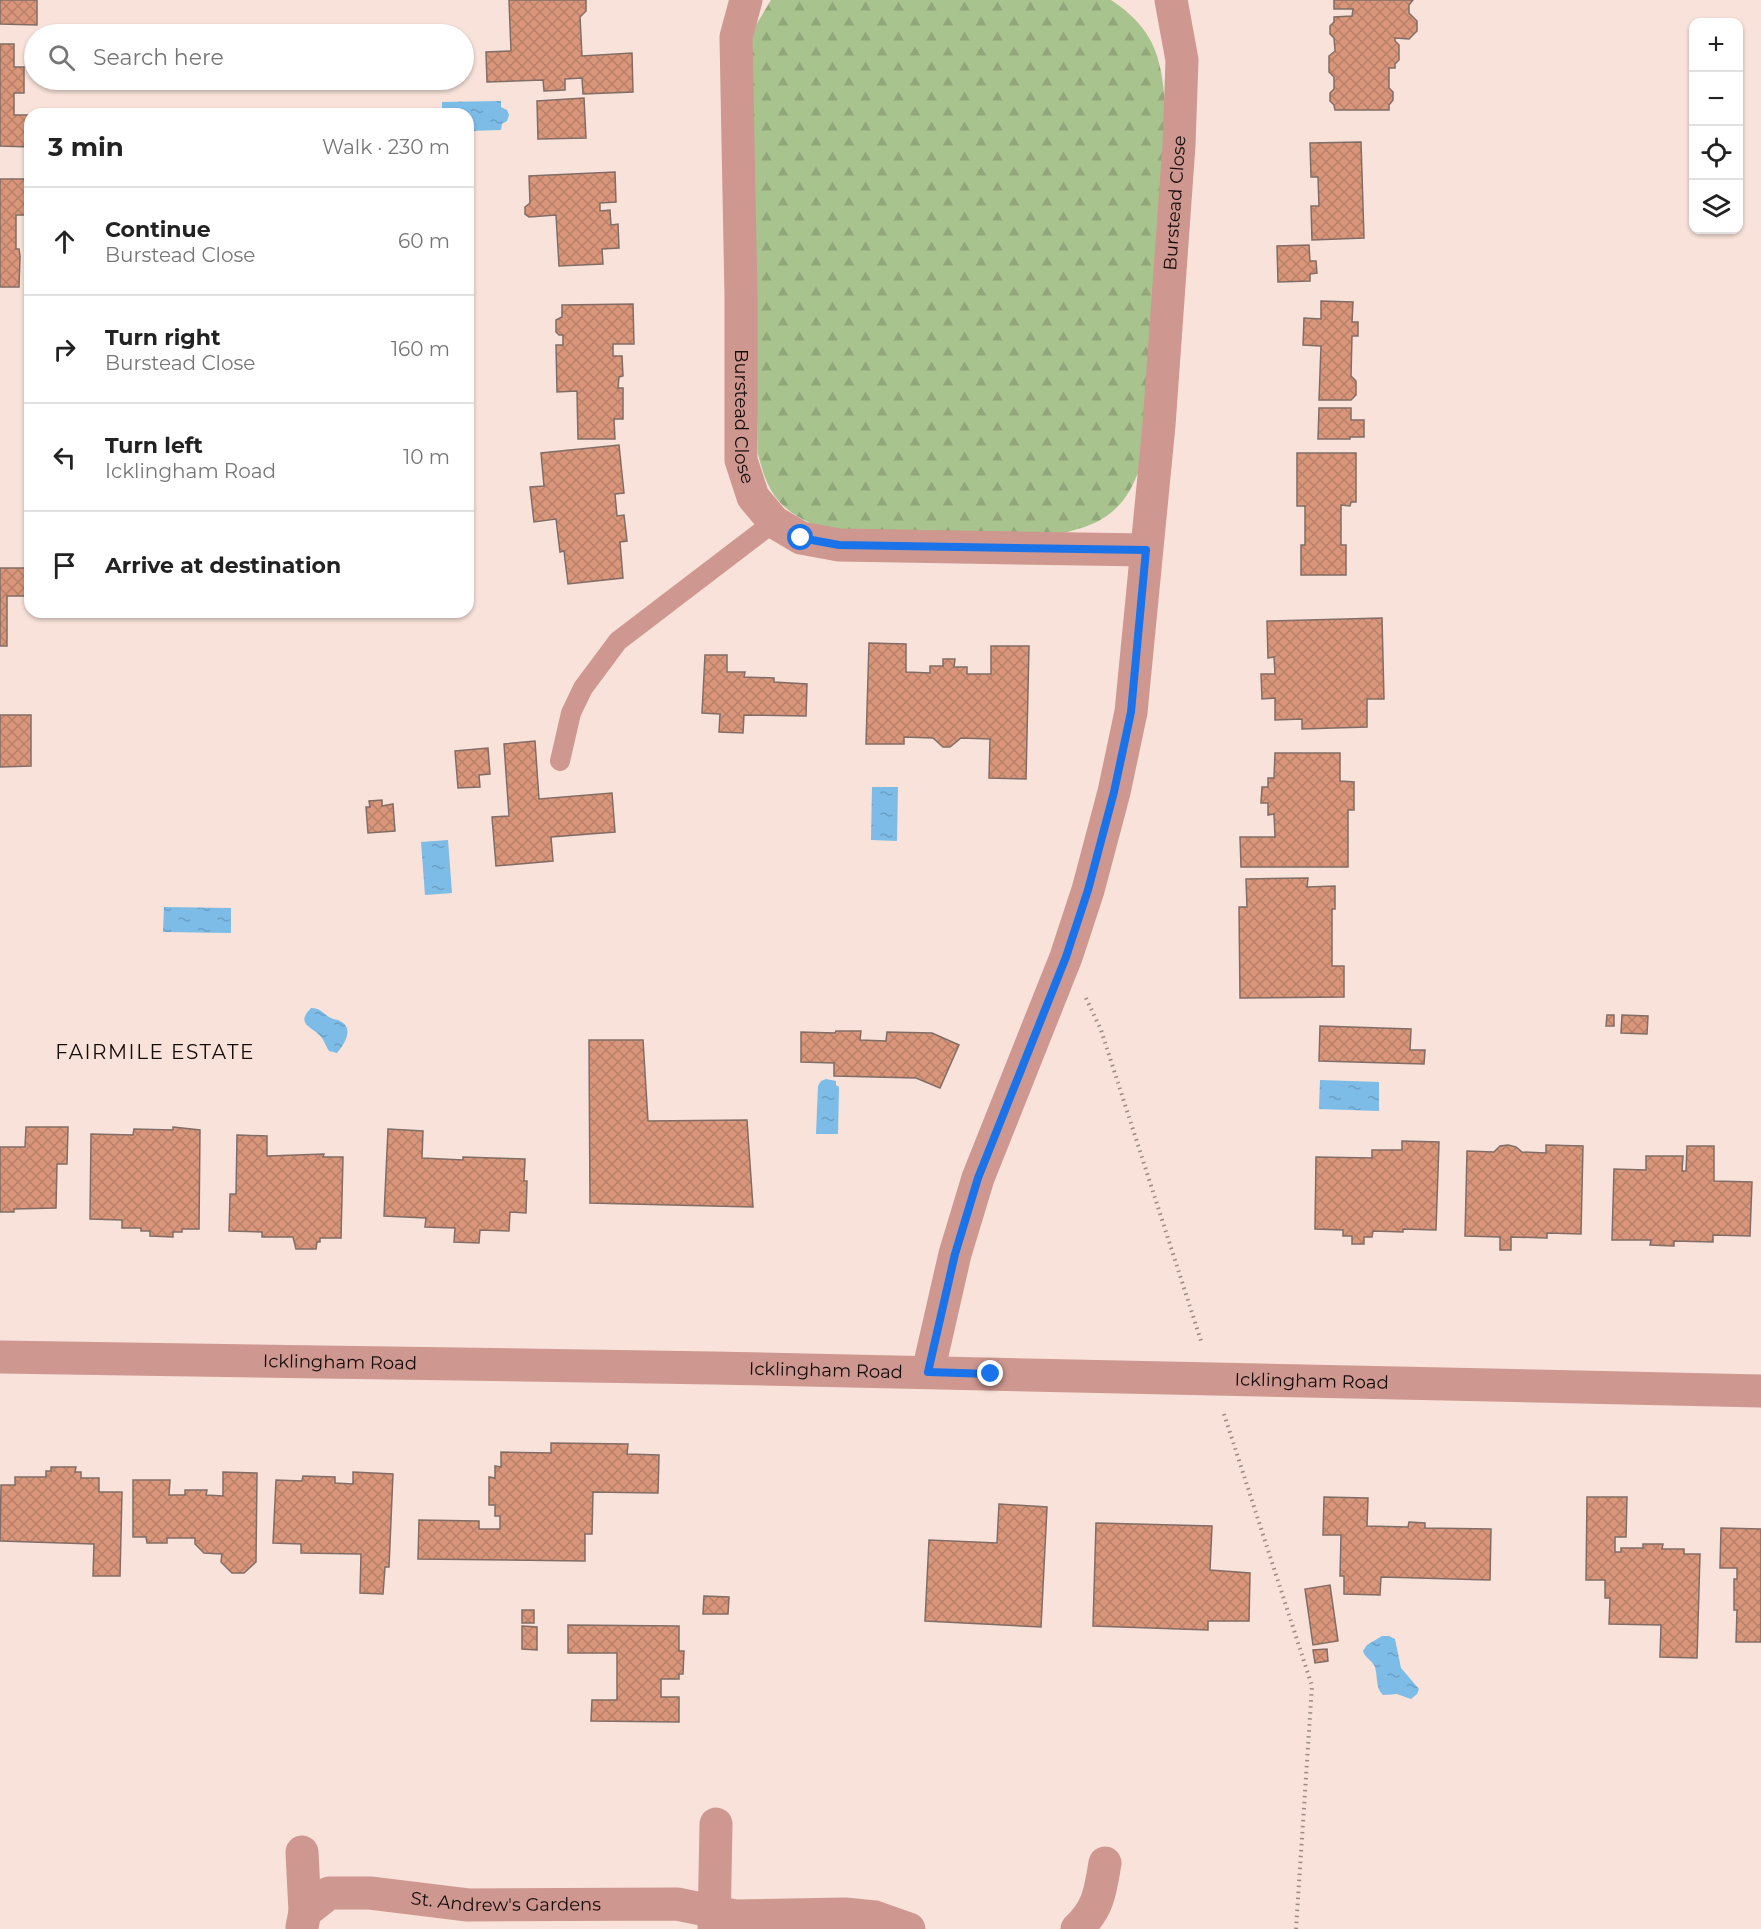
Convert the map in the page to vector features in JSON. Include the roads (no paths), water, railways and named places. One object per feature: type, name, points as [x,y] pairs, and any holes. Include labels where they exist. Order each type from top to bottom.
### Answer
[{"type":"street","name":"Burstead Close","points":[[746,0],[736,37],[741,297],[741,460],[753,497],[774,522],[801,538],[839,545],[1146,550]]},
{"type":"street","name":"Burstead Close","points":[[928,1372],[955,1254],[978,1178],[1066,957],[1088,890],[1114,792],[1131,712],[1159,425],[1179,145],[1182,60],[1171,0]]},
{"type":"street","name":"Icklingham Road","points":[[0,1357],[928,1372],[1761,1391]]},
{"type":"street","points":[[714,1921],[716,1824]]},
{"type":"street","name":"St. Andrew's Gardens","points":[[302,1852],[303,1921]]},
{"type":"street","points":[[1077,1929],[1092,1913],[1098,1899],[1105,1863]]},
{"type":"street","name":"St. Andrew's Gardens","points":[[303,1921],[329,1893],[370,1893],[468,1905],[677,1904],[714,1921],[735,1916],[845,1914],[875,1917],[909,1929]]},
{"type":"lane","points":[[560,761],[571,713],[583,688],[618,641],[774,522]]},
{"type":"water","points":[[501,101],[501,107],[507,110],[509,115],[507,121],[502,124],[501,130],[474,131],[474,108],[442,108],[442,102]]},
{"type":"water","points":[[872,787],[898,787],[897,841],[871,840]]},
{"type":"water","points":[[448,840],[452,893],[425,895],[421,842]]},
{"type":"water","points":[[164,907],[231,908],[231,933],[163,932]]},
{"type":"water","points":[[311,1008],[340,1021],[347,1028],[347,1037],[337,1053],[329,1051],[319,1034],[305,1022],[304,1018]]},
{"type":"water","points":[[826,1079],[836,1081],[839,1087],[838,1134],[816,1134],[818,1086]]},
{"type":"water","points":[[1320,1080],[1379,1082],[1379,1111],[1319,1109]]},
{"type":"water","points":[[1382,1636],[1395,1639],[1401,1668],[1419,1689],[1411,1699],[1397,1694],[1383,1695],[1379,1689],[1375,1667],[1363,1651],[1367,1645]]},
{"type":"district","name":"FAIRMILE ESTATE","points":[[155,1052]]}]
